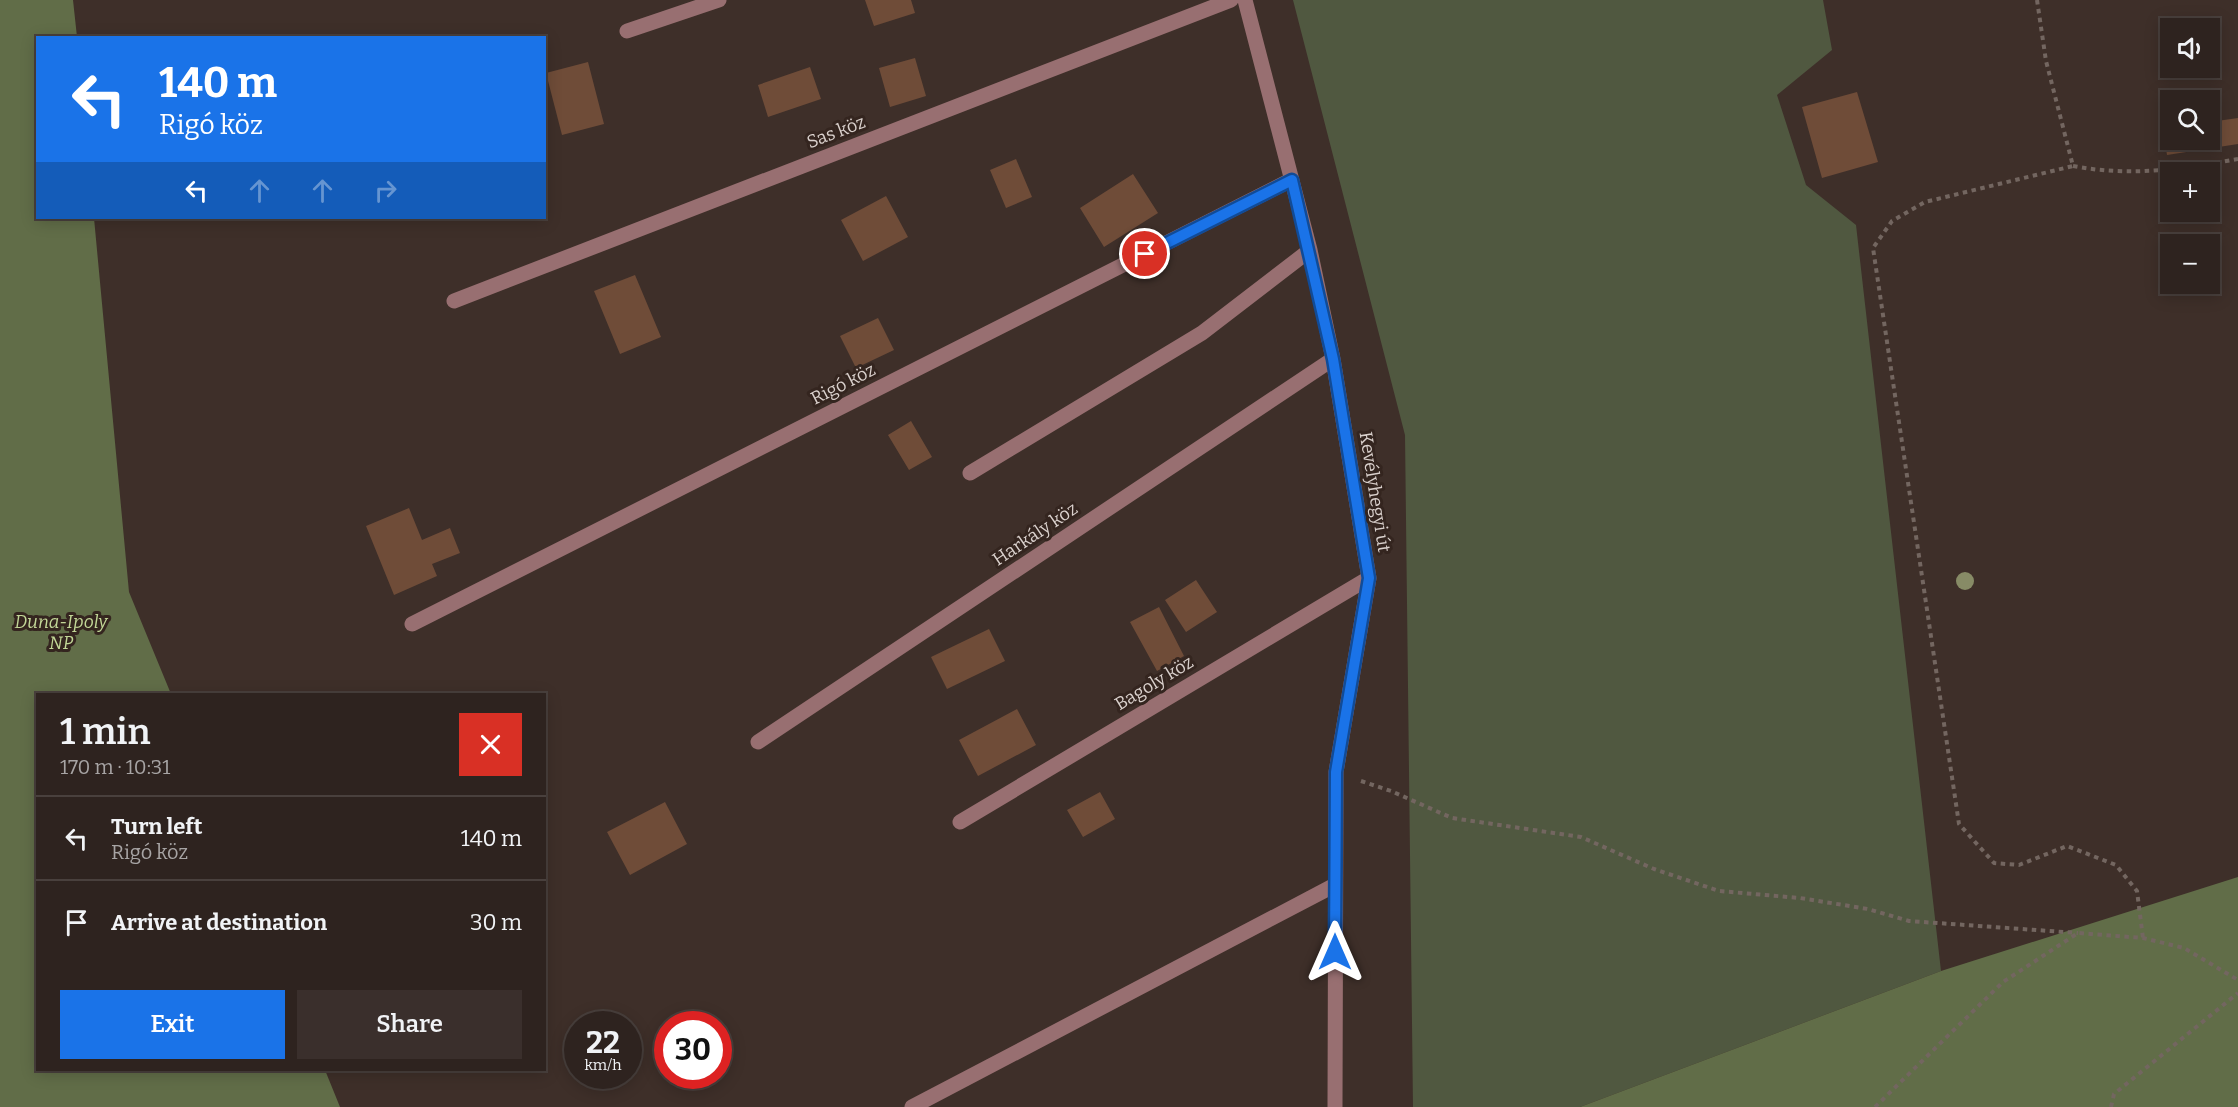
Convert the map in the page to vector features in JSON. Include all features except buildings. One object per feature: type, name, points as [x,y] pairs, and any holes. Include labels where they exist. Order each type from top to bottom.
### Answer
[{"type":"street","points":[[627,31],[719,0]]},
{"type":"street","name":"Sas köz","points":[[454,301],[1231,0]]},
{"type":"street","name":"Kevélyhegyi út","points":[[1245,0],[1310,250],[1333,359],[1369,578],[1336,772],[1335,1107]]},
{"type":"street","name":"Rigó köz","points":[[412,624],[1292,180]]},
{"type":"street","points":[[970,473],[1202,333],[1310,250]]},
{"type":"street","name":"Harkály köz","points":[[758,742],[1333,359]]},
{"type":"street","name":"Bagoly köz","points":[[960,822],[1369,578]]},
{"type":"street","points":[[912,1107],[1335,885]]},
{"type":"path","points":[[2037,0],[2046,61],[2073,166]]},
{"type":"path","points":[[2143,938],[2137,891],[2116,865],[2067,846],[2019,865],[1994,863],[1959,824],[1873,248],[1892,221],[1924,202],[2073,166],[2108,173],[2180,169],[2238,159]]},
{"type":"path","points":[[1336,772],[1391,791],[1452,819],[1581,837],[1654,868],[1719,891],[1800,898],[1868,909],[1909,921],[2143,938],[2184,948],[2238,980]]},
{"type":"path","points":[[1875,1107],[2003,982],[2078,933]]},
{"type":"path","points":[[2111,1107],[2114,1094],[2238,993]]},
{"type":"green space","name":"Duna-Ipoly NP","points":[[0,0],[73,0],[77,36],[36,36],[36,219],[94,219],[129,592],[171,693],[36,693],[36,1071],[325,1071],[340,1107],[0,1107]]},
{"type":"green space","points":[[1293,0],[1823,0],[1832,50],[1777,95],[1806,185],[1856,225],[1941,971],[1580,1107],[1413,1107],[1405,435]]},
{"type":"green space","points":[[2238,877],[2238,1107],[1580,1107],[1941,971]]},
{"type":"route","points":[[1145,254],[1292,180],[1310,250],[1333,359],[1369,578],[1336,772],[1335,952]]}]
